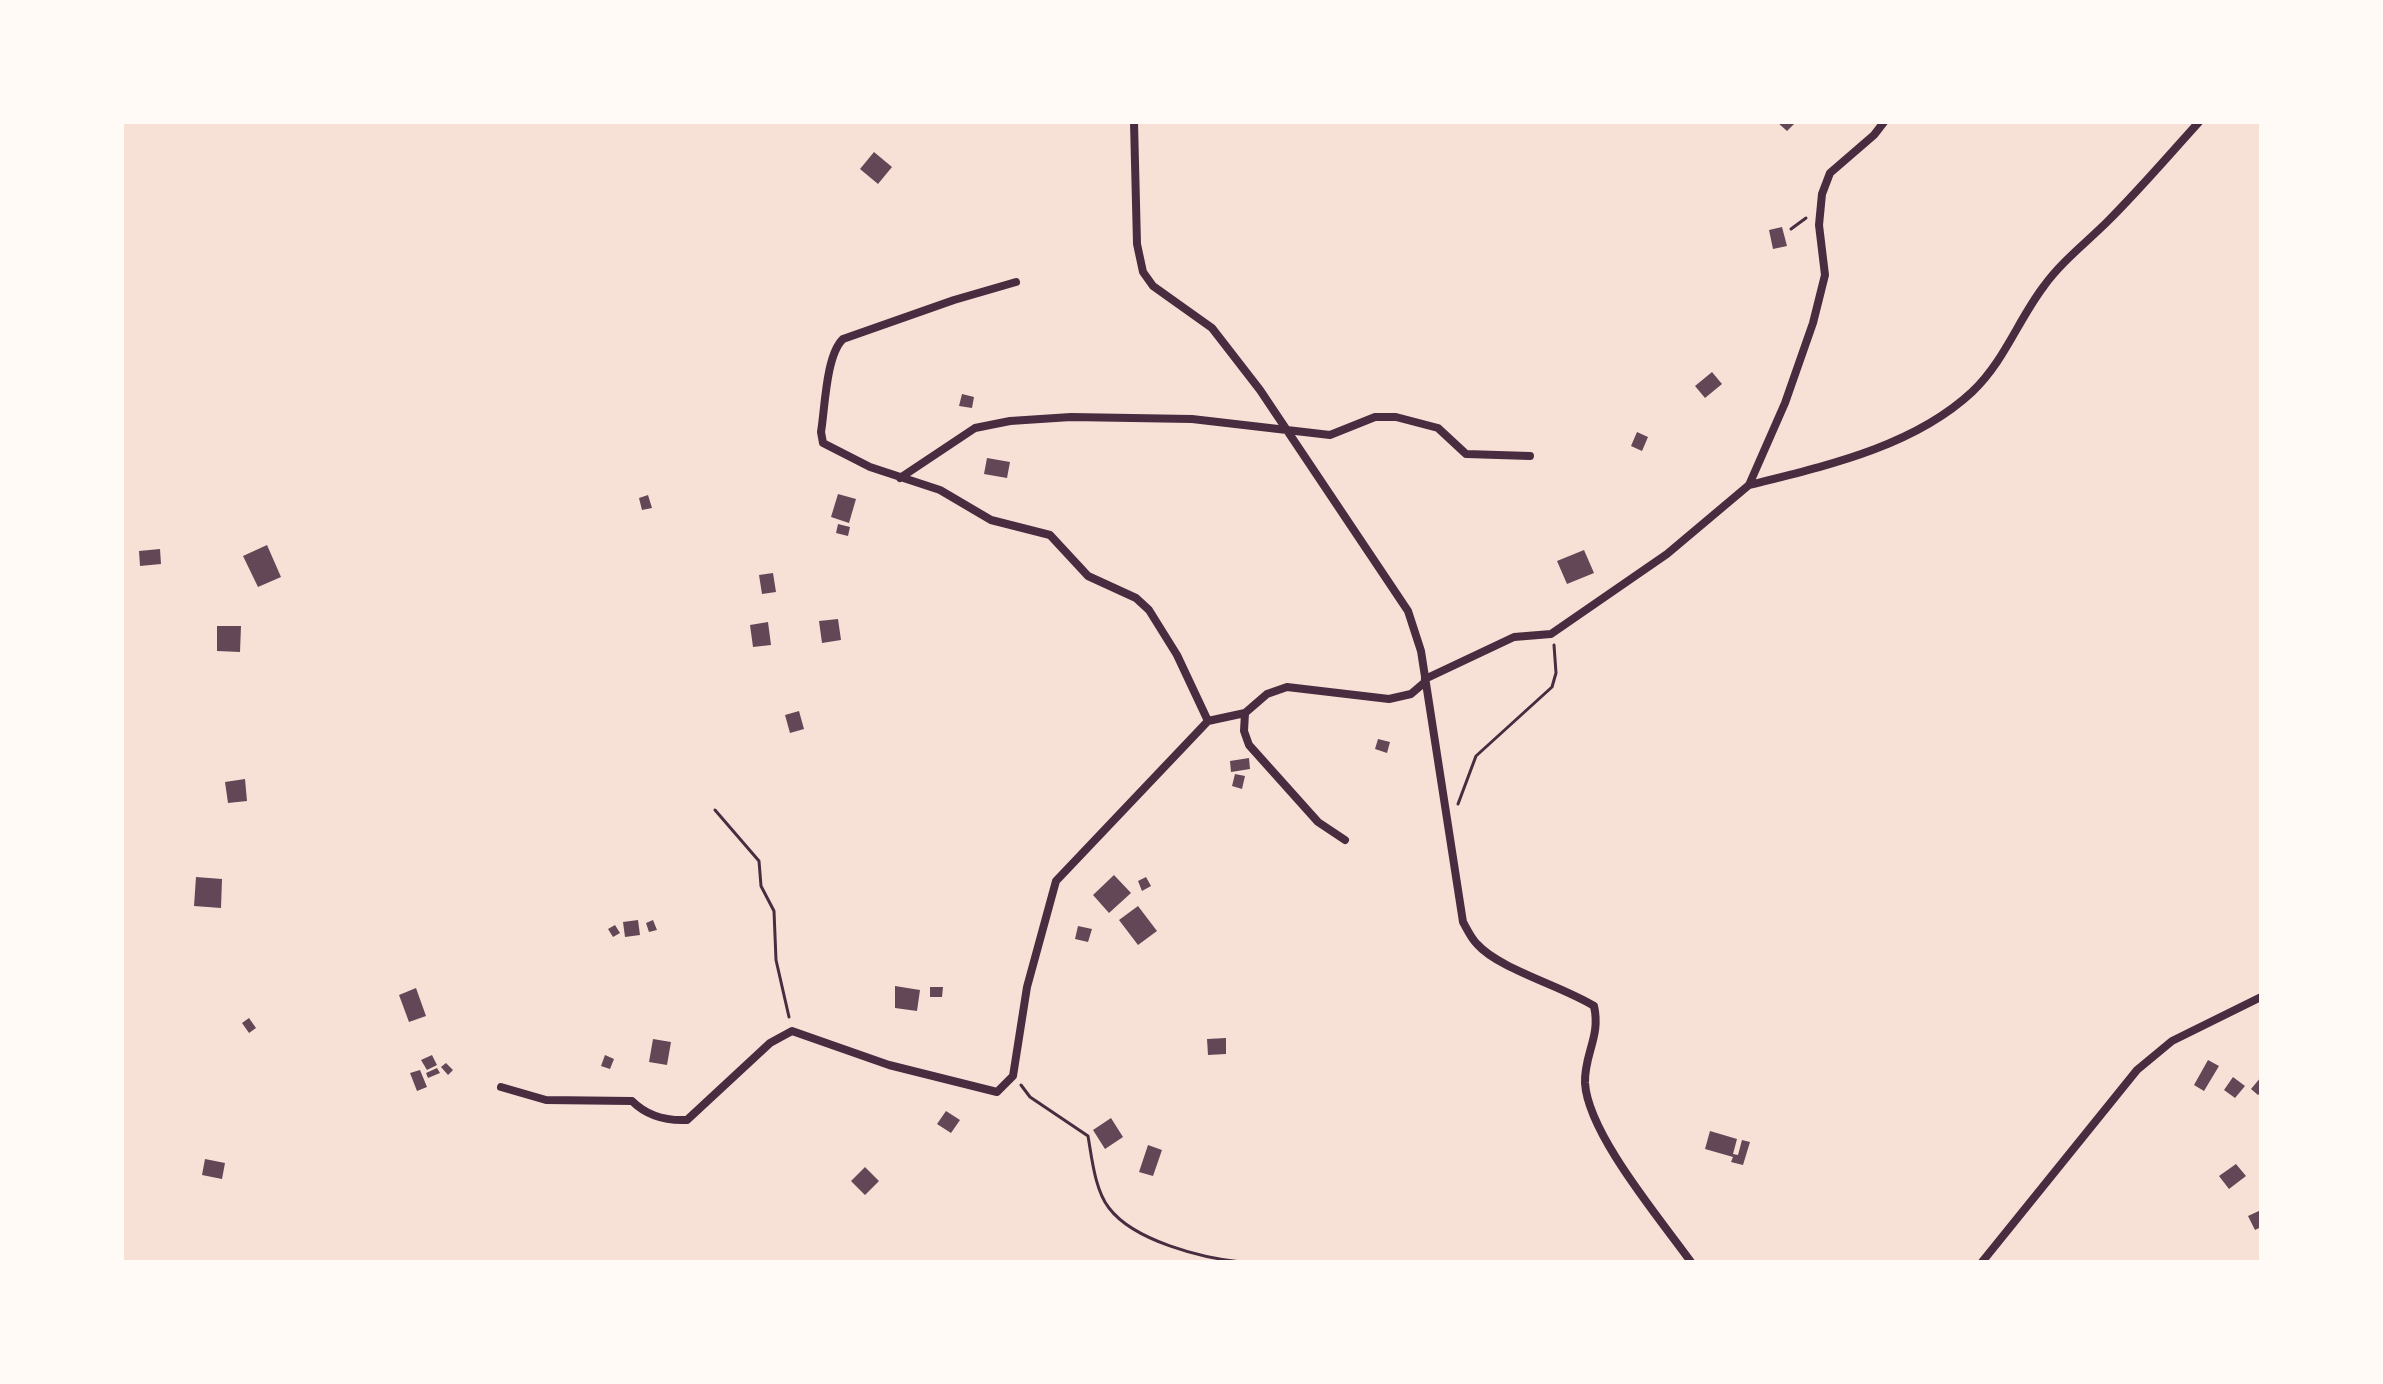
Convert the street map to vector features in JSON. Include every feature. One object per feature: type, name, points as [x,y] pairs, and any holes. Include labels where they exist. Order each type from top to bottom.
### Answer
[{"type":"street","points":[[1134,122],[1137,244],[1143,272],[1153,286],[1212,328],[1408,611],[1421,651],[1463,922],[1477,945],[1507,965],[1568,989],[1594,1006],[1598,1027],[1585,1081],[1588,1100],[1625,1168],[1691,1262]]},
{"type":"street","points":[[501,1087],[546,1100],[632,1101],[642,1111],[670,1121],[687,1120],[770,1043],[792,1031],[889,1065],[982,1091],[997,1092],[1013,1076],[1027,987],[1056,881],[1208,721],[1245,713],[1267,694],[1287,687],[1389,699],[1411,694],[1425,680],[1514,637],[1551,634],[1667,554],[1749,485],[1785,403],[1825,275],[1819,225],[1822,194],[1830,173],[1874,135],[1884,122]]},
{"type":"street","points":[[1749,485],[1816,470],[1902,436],[1934,420],[1973,391],[2010,344],[2044,285],[2132,196],[2199,122]]},
{"type":"street","points":[[1016,282],[843,339],[835,346],[821,432],[823,443],[900,478],[940,490],[991,520],[1050,535],[1098,582],[1136,598],[1149,610],[1177,655],[1208,721]]},
{"type":"street","points":[[900,478],[959,436],[990,423],[1125,416],[1284,428],[1330,435],[1375,417],[1396,417],[1438,428],[1466,454],[1530,456]]},
{"type":"street","points":[[1245,713],[1244,731],[1249,745],[1318,822],[1345,840]]},
{"type":"street","points":[[1982,1262],[2137,1070],[2172,1041],[2261,997]]},
{"type":"path","points":[[1458,806],[1476,756],[1552,687],[1556,673],[1551,634]]},
{"type":"path","points":[[715,810],[759,861],[761,886],[774,911],[776,960],[792,1031]]},
{"type":"path","points":[[1013,1076],[1030,1097],[1088,1136],[1101,1192],[1110,1209],[1123,1220],[1158,1241],[1190,1252],[1241,1262]]},
{"type":"building","points":[[1777,122],[1796,122],[1787,131]]},
{"type":"building","points":[[874,152],[892,167],[878,184],[860,169]]},
{"type":"building","points":[[1782,227],[1787,246],[1773,249],[1769,230]]},
{"type":"building","points":[[1712,372],[1722,384],[1705,398],[1695,386]]},
{"type":"building","points":[[962,394],[974,397],[972,408],[959,406]]},
{"type":"building","points":[[1637,432],[1648,437],[1642,451],[1631,446]]},
{"type":"building","points":[[987,458],[1010,462],[1007,478],[984,474]]},
{"type":"building","points":[[838,494],[856,499],[849,523],[831,517]]},
{"type":"building","points":[[648,495],[652,508],[642,510],[639,498]]},
{"type":"building","points":[[838,524],[850,527],[848,536],[836,533]]},
{"type":"building","points":[[267,545],[281,577],[258,587],[243,556]]},
{"type":"building","points":[[160,549],[161,564],[140,566],[139,551]]},
{"type":"building","points":[[1584,550],[1594,573],[1567,584],[1557,561]]},
{"type":"building","points":[[773,573],[776,592],[762,594],[759,575]]},
{"type":"building","points":[[838,619],[841,640],[822,643],[819,621]]},
{"type":"building","points":[[768,622],[771,645],[753,647],[750,625]]},
{"type":"building","points":[[217,626],[241,626],[240,652],[217,651]]},
{"type":"building","points":[[799,711],[804,729],[790,733],[785,715]]},
{"type":"building","points":[[1378,739],[1390,742],[1387,753],[1375,749]]},
{"type":"building","points":[[1249,758],[1250,769],[1231,772],[1230,761]]},
{"type":"building","points":[[1235,774],[1245,776],[1242,789],[1232,786]]},
{"type":"building","points":[[245,779],[247,801],[228,803],[225,782]]},
{"type":"building","points":[[1114,875],[1131,893],[1109,913],[1093,895]]},
{"type":"building","points":[[196,877],[222,879],[221,908],[194,906]]},
{"type":"building","points":[[1146,877],[1151,886],[1142,891],[1138,881]]},
{"type":"building","points":[[1138,906],[1157,931],[1138,945],[1119,920]]},
{"type":"building","points":[[638,920],[640,935],[625,937],[623,922]]},
{"type":"building","points":[[653,920],[657,930],[649,932],[646,923]]},
{"type":"building","points":[[615,925],[620,933],[613,937],[608,929]]},
{"type":"building","points":[[1078,926],[1092,929],[1088,942],[1075,939]]},
{"type":"building","points":[[895,986],[920,990],[917,1011],[895,1008]]},
{"type":"building","points":[[930,987],[943,987],[942,997],[930,997]]},
{"type":"building","points":[[416,988],[426,1016],[409,1022],[399,995]]},
{"type":"building","points":[[249,1018],[256,1028],[249,1033],[242,1023]]},
{"type":"building","points":[[1226,1038],[1226,1054],[1208,1055],[1207,1039]]},
{"type":"building","points":[[653,1039],[671,1042],[667,1065],[649,1062]]},
{"type":"building","points":[[432,1055],[437,1065],[427,1070],[421,1060]]},
{"type":"building","points":[[605,1055],[614,1059],[610,1069],[601,1066]]},
{"type":"building","points":[[2208,1060],[2219,1066],[2204,1091],[2194,1085]]},
{"type":"building","points":[[446,1063],[453,1070],[448,1075],[441,1067]]},
{"type":"building","points":[[437,1068],[440,1073],[428,1078],[426,1073]]},
{"type":"building","points":[[420,1070],[427,1087],[417,1091],[410,1073]]},
{"type":"building","points":[[2233,1077],[2245,1086],[2235,1098],[2224,1090]]},
{"type":"building","points":[[2261,1077],[2261,1092],[2258,1095],[2251,1089]]},
{"type":"building","points":[[946,1111],[960,1120],[951,1133],[937,1124]]},
{"type":"building","points":[[1111,1118],[1123,1137],[1105,1149],[1093,1130]]},
{"type":"building","points":[[1710,1131],[1737,1139],[1733,1154],[1738,1155],[1742,1140],[1750,1142],[1743,1165],[1731,1162],[1733,1157],[1705,1149]]},
{"type":"building","points":[[1148,1145],[1162,1150],[1153,1176],[1139,1172]]},
{"type":"building","points":[[205,1159],[225,1163],[222,1179],[202,1175]]},
{"type":"building","points":[[2236,1164],[2246,1176],[2229,1189],[2219,1176]]},
{"type":"building","points":[[865,1167],[879,1181],[865,1195],[851,1181]]},
{"type":"building","points":[[2261,1210],[2261,1227],[2255,1230],[2248,1216]]}]
